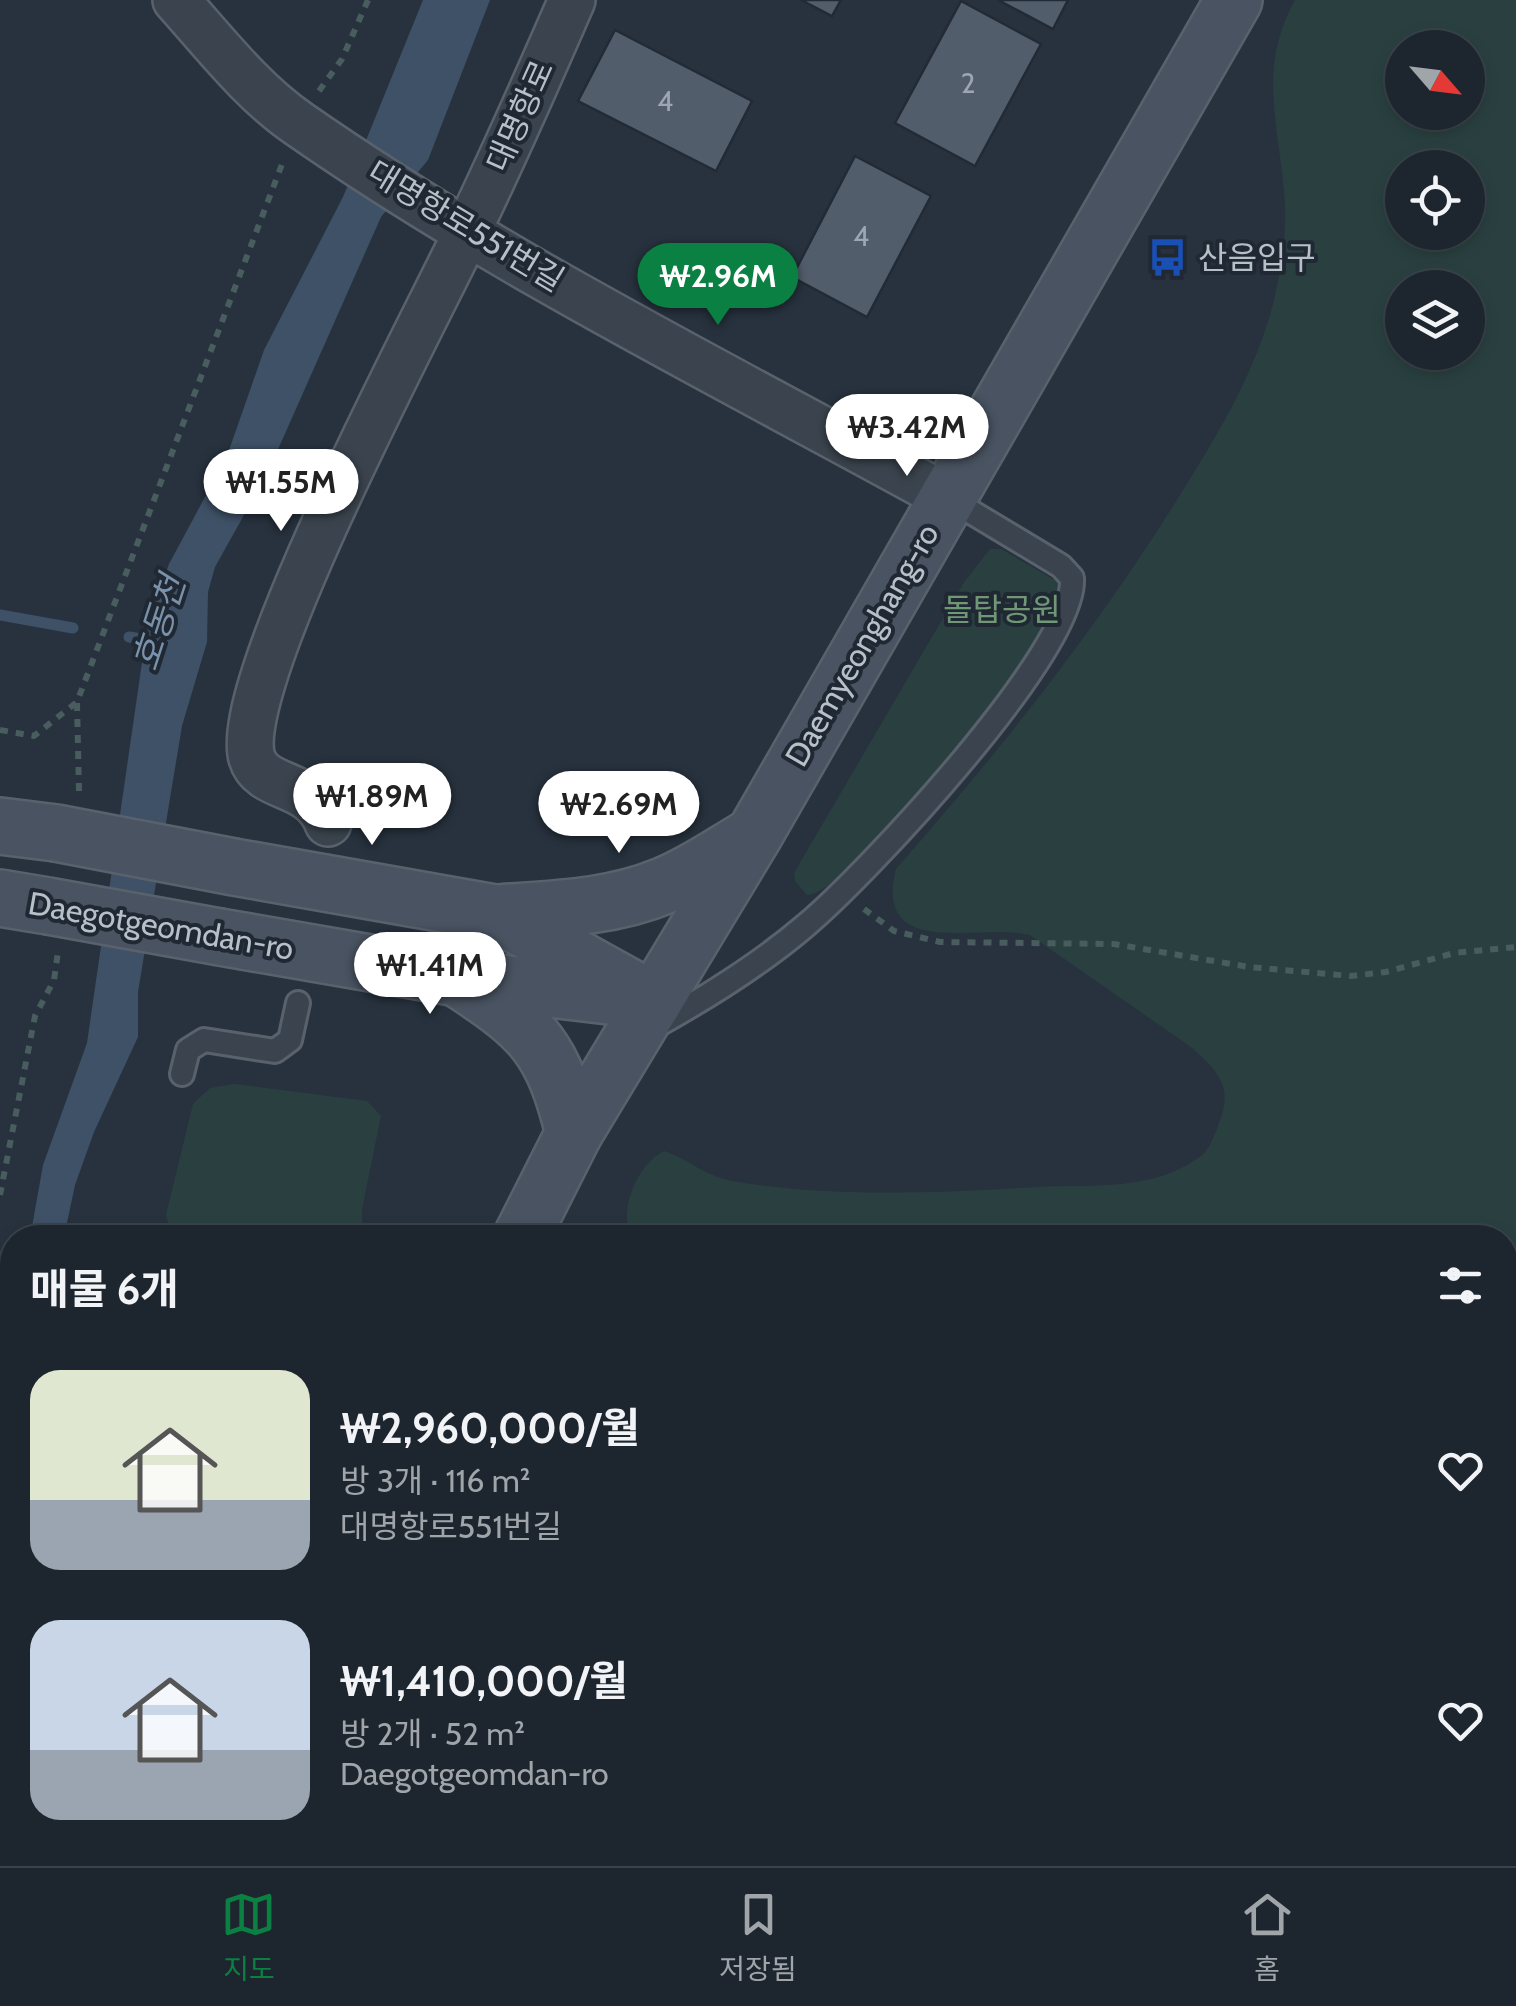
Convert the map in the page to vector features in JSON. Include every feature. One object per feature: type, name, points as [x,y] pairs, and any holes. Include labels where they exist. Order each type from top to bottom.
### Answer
[{"type":"main road","name":"Daemyeonghang-ro","points":[[527,1225],[574,1133],[754,836],[1234,0]]},
{"type":"main road","points":[[0,826],[495,913],[598,905],[627,898],[665,886],[754,836]]},
{"type":"main road","name":"Daegotgeomdan-ro","points":[[24,902],[456,978],[643,1020]]},
{"type":"main road","points":[[495,913],[643,1020]]},
{"type":"main road","points":[[456,978],[518,1018],[544,1050],[562,1083],[574,1133]]},
{"type":"street","name":"대명항로551번길","points":[[176,0],[230,60],[308,130],[460,227],[946,497]]},
{"type":"street","name":"대명항로","points":[[328,823],[321,804],[304,791],[268,778],[252,760],[250,729],[272,657],[333,505],[460,227],[572,0]]},
{"type":"lane","points":[[643,1020],[735,979],[846,891],[935,793],[1042,652],[1073,596],[1072,578],[1060,566],[946,497]]},
{"type":"lane","points":[[182,1074],[188,1050],[204,1040],[275,1051],[290,1040],[298,1003]]},
{"type":"path","points":[[0,730],[34,736],[77,702],[308,130],[368,0]]},
{"type":"path","points":[[846,891],[894,932],[940,942],[1114,944],[1249,967],[1350,976],[1386,972],[1454,953],[1516,947]]},
{"type":"green space","points":[[1295,0],[1516,0],[1516,1225],[628,1225],[633,1188],[646,1166],[664,1151],[732,1181],[885,1193],[1143,1181],[1183,1168],[1210,1145],[1223,1110],[1224,1089],[1216,1072],[1191,1047],[1030,935],[936,932],[915,927],[900,917],[893,898],[896,869],[1006,738],[1140,556],[1217,435],[1255,358],[1273,304],[1283,248],[1285,206],[1274,71],[1277,48]]},
{"type":"green space","name":"돌탑공원","points":[[990,549],[1001,549],[1058,582],[1062,591],[1043,634],[993,703],[890,827],[827,886],[807,895],[795,881],[794,873],[963,584]]},
{"type":"green space","points":[[234,1084],[367,1101],[381,1116],[362,1225],[169,1225],[166,1215],[193,1104],[210,1088]]},
{"type":"water","name":"호동천","points":[[423,0],[490,0],[428,160],[381,217],[268,472],[215,567],[208,592],[207,642],[182,726],[138,992],[138,1037],[94,1132],[75,1185],[67,1225],[32,1225],[43,1165],[87,1043],[148,621],[169,564],[227,456],[264,350],[343,197]]},
{"type":"building","points":[[801,0],[841,0],[832,16]]},
{"type":"building","points":[[998,0],[1068,0],[1053,29]]},
{"type":"building","points":[[961,1],[1041,44],[975,166],[895,123]]},
{"type":"building","points":[[615,30],[752,101],[716,171],[578,101]]},
{"type":"building","points":[[855,156],[931,196],[867,317],[792,277]]},
{"type":"waterway","points":[[0,615],[73,628]]},
{"type":"waterway","name":"호동천","points":[[129,637],[159,642]]},
{"type":"place","name":"산음입구","points":[[1168,258]]}]
